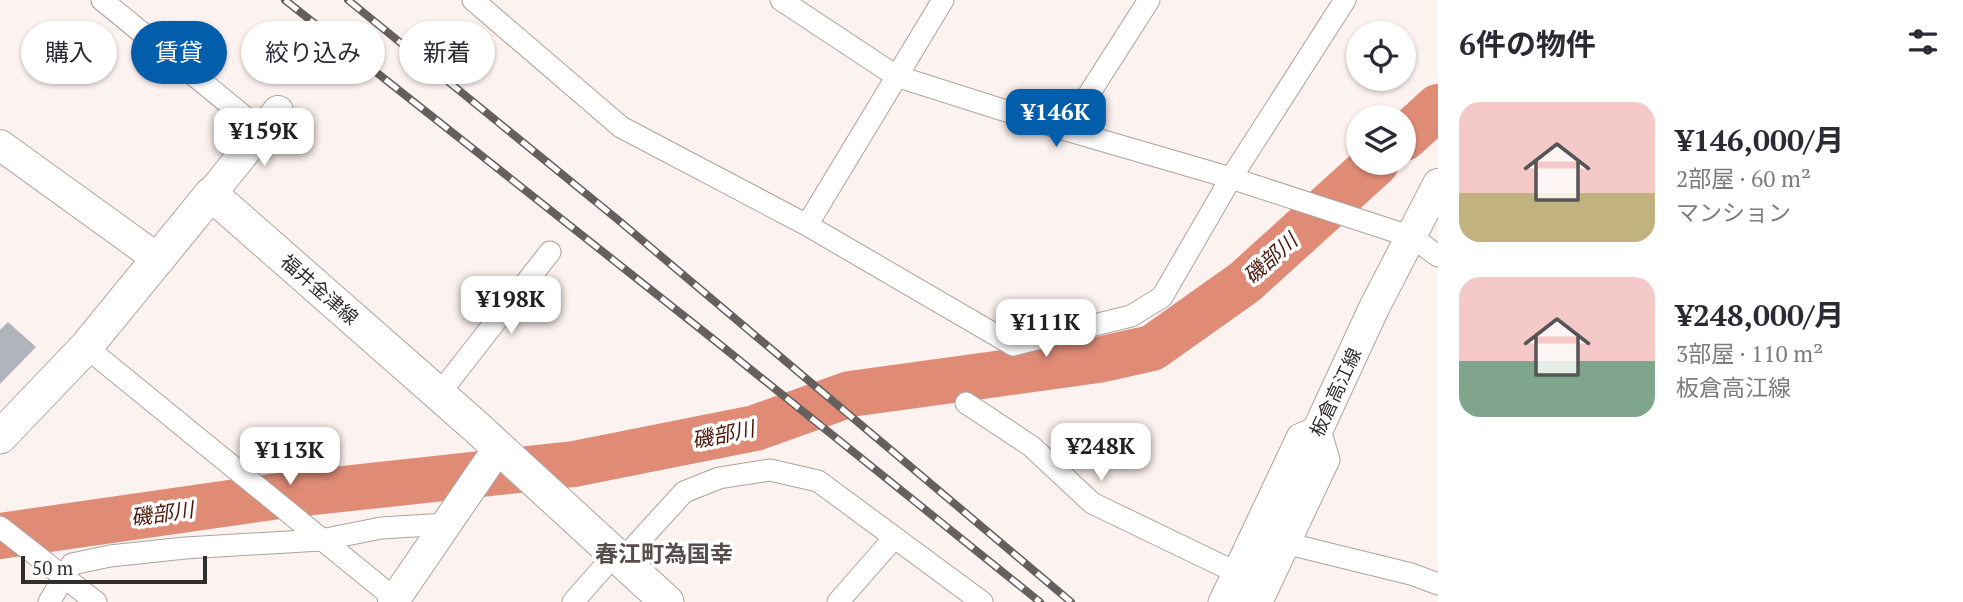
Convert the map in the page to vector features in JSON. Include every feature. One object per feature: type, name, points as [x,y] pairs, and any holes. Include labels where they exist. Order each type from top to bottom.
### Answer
[{"type":"main road","points":[[0,437],[86,347],[270,121]]},
{"type":"main road","points":[[0,145],[158,259]]},
{"type":"main road","name":"板倉高江線","points":[[1238,602],[1374,308],[1438,184]]},
{"type":"main road","name":"福井金津線","points":[[211,194],[499,447],[667,602]]},
{"type":"main road","points":[[394,601],[499,447]]},
{"type":"street","points":[[102,0],[270,121]]},
{"type":"street","points":[[781,0],[895,76],[1231,178],[1412,237],[1438,256]]},
{"type":"street","points":[[807,225],[943,0]]},
{"type":"street","points":[[1066,130],[1149,0]]},
{"type":"street","points":[[480,2],[621,127],[807,225],[1013,345],[1131,316],[1162,297],[1231,178],[1345,0]]},
{"type":"street","points":[[439,394],[550,252]]},
{"type":"street","points":[[86,347],[241,472],[394,601]]},
{"type":"street","points":[[966,403],[1031,446],[1092,503],[1233,571]]},
{"type":"street","points":[[1219,602],[1298,435],[1320,426],[1329,460],[1262,602]]},
{"type":"street","points":[[573,602],[684,492],[719,478],[770,470],[818,481],[982,602]]},
{"type":"street","points":[[49,602],[72,564],[110,556],[449,521]]},
{"type":"street","points":[[0,527],[96,602]]},
{"type":"street","points":[[838,602],[894,538]]},
{"type":"street","points":[[1289,544],[1411,574],[1438,584]]},
{"type":"building","points":[[8,322],[36,347],[0,384],[0,330]]},
{"type":"waterway","name":"磯部川","points":[[1416,127],[1438,107]]},
{"type":"waterway","name":"磯部川","points":[[0,536],[286,495],[574,464],[755,428],[850,394],[1098,360],[1152,348],[1245,282],[1363,175]]},
{"type":"railway","points":[[285,0],[1040,602]]},
{"type":"railway","points":[[348,0],[617,219],[1071,602]]},
{"type":"district","name":"春江町為国幸","points":[[664,553]]}]
